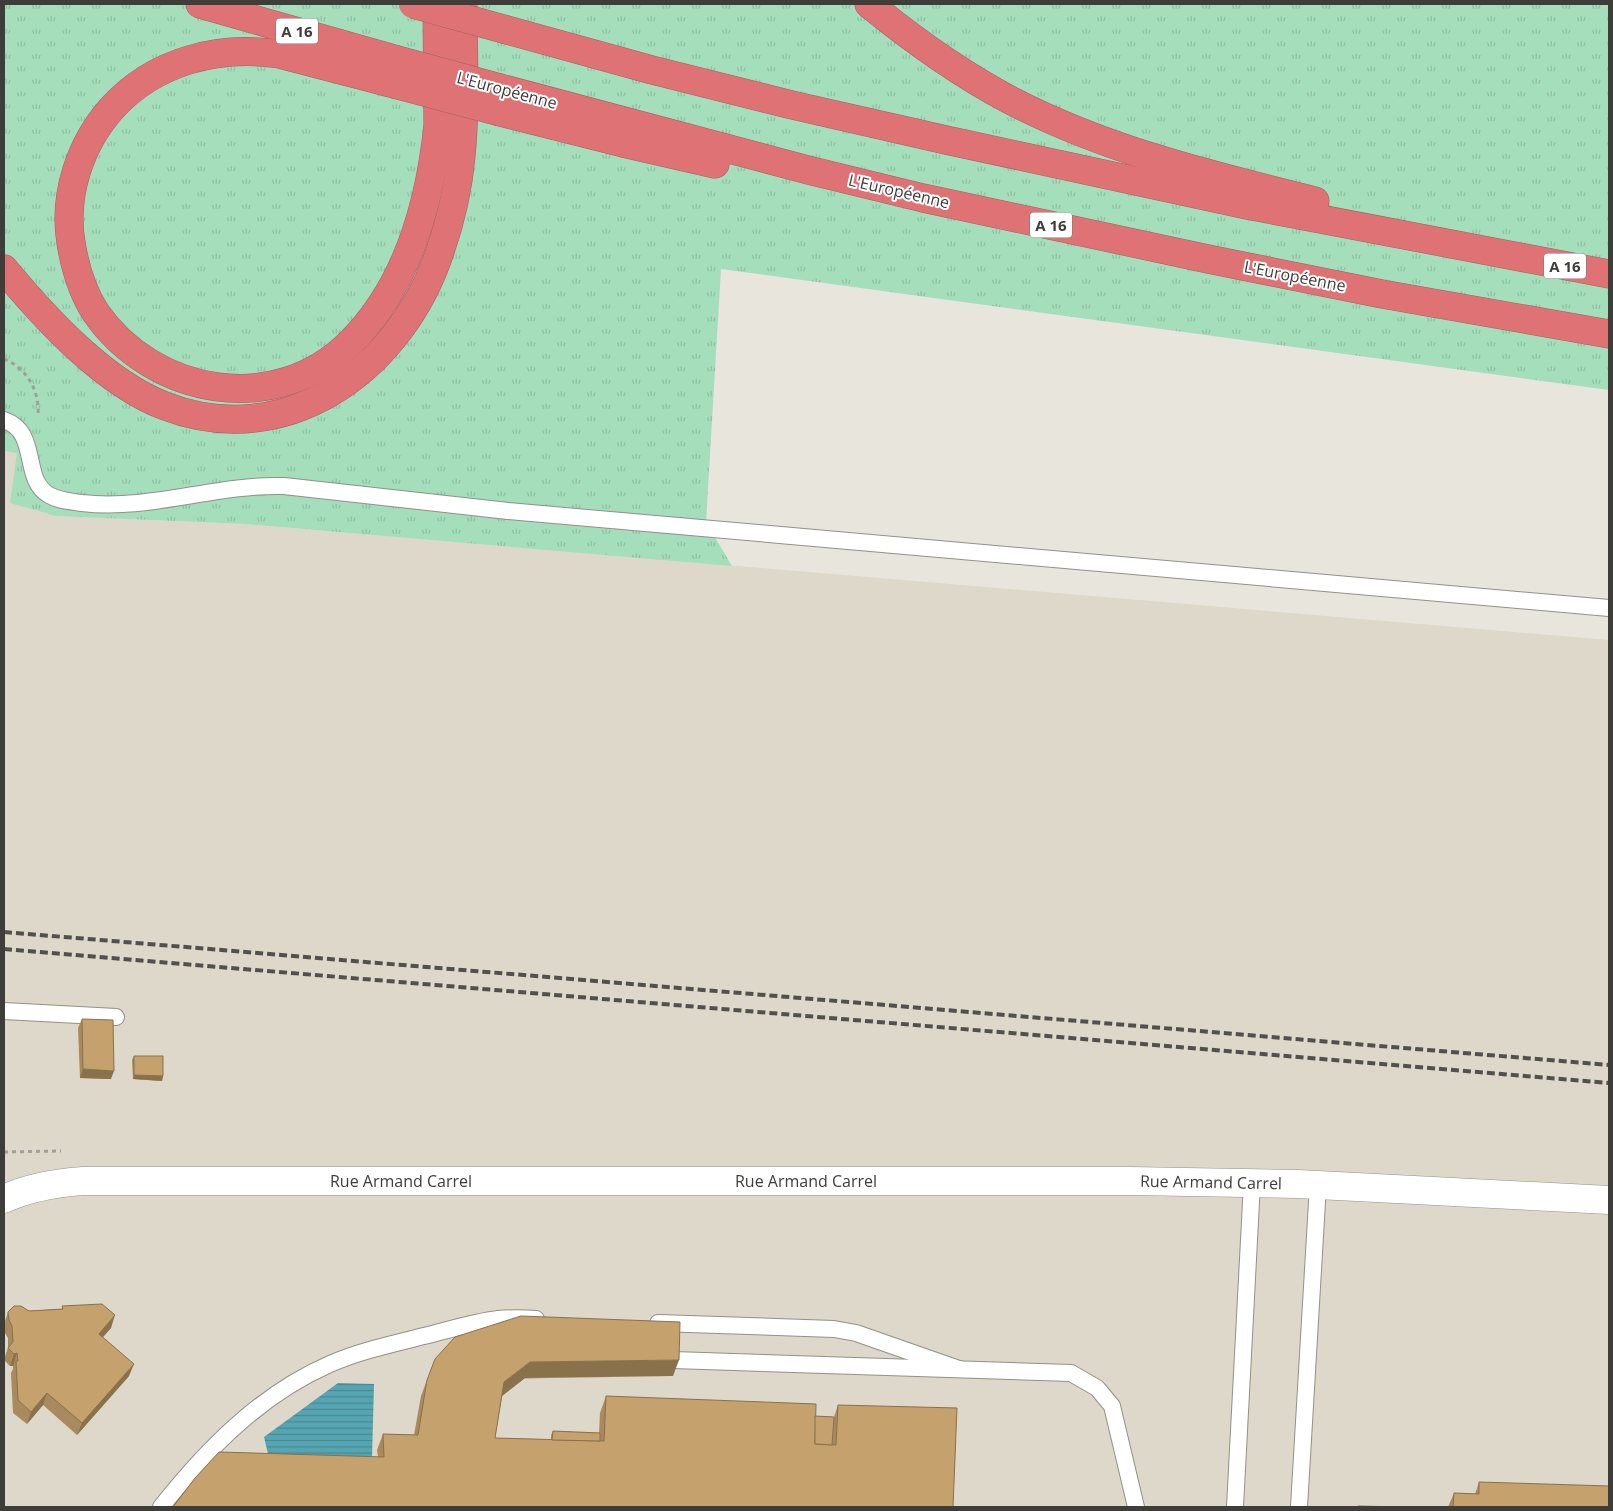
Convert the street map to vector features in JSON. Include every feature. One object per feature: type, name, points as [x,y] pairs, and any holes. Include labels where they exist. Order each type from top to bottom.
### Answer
[{"type":"highway","name":"L'Européenne","points":[[200,4],[394,72],[500,100],[579,110],[923,198],[1208,259],[1391,295],[1609,334]]},
{"type":"highway","name":"A 16","points":[[413,4],[734,90],[937,138],[1239,203],[1609,274]]},
{"type":"highway","points":[[394,72],[264,52],[226,52],[200,57],[161,70],[130,90],[106,115],[86,146],[78,165],[69,202],[68,220],[70,236],[78,274],[95,311],[106,326],[136,355],[154,366],[175,377],[214,388],[234,389],[275,385],[297,378],[331,360],[348,345],[372,319],[396,283],[413,243],[425,205],[438,126],[437,4]]},
{"type":"highway","points":[[4,269],[50,321],[84,353],[123,383],[164,406],[201,417],[237,420],[279,414],[318,400],[355,376],[370,363],[398,332],[417,303],[436,261],[452,206],[461,156],[463,120],[463,4]]},
{"type":"highway","points":[[869,4],[901,30],[946,62],[1010,100],[1071,128],[1120,147],[1184,168],[1324,203],[1521,258]]},
{"type":"street","name":"Rue Armand Carrel","points":[[4,1199],[45,1186],[67,1182],[101,1181],[1131,1181],[1318,1185],[1609,1200]]},
{"type":"lane","points":[[4,420],[16,427],[23,435],[27,443],[38,485],[45,493],[66,501],[90,504],[126,504],[248,487],[284,486],[508,512],[1609,608]]},
{"type":"lane","points":[[4,1010],[116,1017]]},
{"type":"lane","points":[[1235,1507],[1252,1183]]},
{"type":"lane","points":[[1299,1507],[1318,1185]]},
{"type":"lane","points":[[161,1507],[195,1467],[237,1425],[274,1395],[317,1370],[366,1350],[483,1322],[516,1318],[555,1320]]},
{"type":"lane","points":[[645,1322],[834,1329],[856,1333],[959,1370]]},
{"type":"lane","points":[[674,1360],[1071,1373],[1097,1388],[1112,1406],[1136,1507]]},
{"type":"shaded area","points":[[4,451],[17,452],[56,516],[245,524],[1609,640],[1609,1507],[4,1507]]},
{"type":"green space","points":[[4,4],[1609,4],[1609,390],[721,269],[706,522],[732,566],[245,524],[56,516],[10,503],[17,453],[4,451]]},
{"type":"water","points":[[338,1383],[374,1384],[372,1458],[268,1454],[264,1437]]},
{"type":"building","points":[[82,1019],[113,1020],[114,1071],[83,1069]]},
{"type":"building","points":[[134,1056],[163,1056],[163,1076],[134,1075]]},
{"type":"building","points":[[102,1304],[115,1315],[99,1334],[134,1364],[82,1423],[47,1393],[31,1412],[18,1400],[16,1361],[18,1361],[17,1353],[14,1354],[8,1348],[13,1342],[12,1326],[8,1312],[14,1306],[21,1306],[29,1311],[63,1309],[62,1306]]},
{"type":"building","points":[[521,1316],[680,1322],[679,1360],[530,1362],[504,1382],[495,1438],[604,1441],[606,1396],[816,1404],[815,1444],[836,1445],[838,1405],[957,1408],[953,1507],[173,1507],[195,1478],[219,1452],[384,1457],[383,1434],[418,1435],[427,1380],[435,1359],[455,1337]]},
{"type":"building","points":[[815,1416],[834,1417],[832,1445],[815,1444]]},
{"type":"building","points":[[553,1431],[600,1433],[600,1441],[552,1440]]},
{"type":"building","points":[[1479,1482],[1609,1486],[1609,1507],[1453,1507],[1454,1493],[1479,1494]]},
{"type":"building","points":[[1358,1506],[1401,1507],[1358,1507]]},
{"type":"railway","points":[[4,932],[1609,1065]]},
{"type":"railway","points":[[4,949],[1609,1083]]}]
